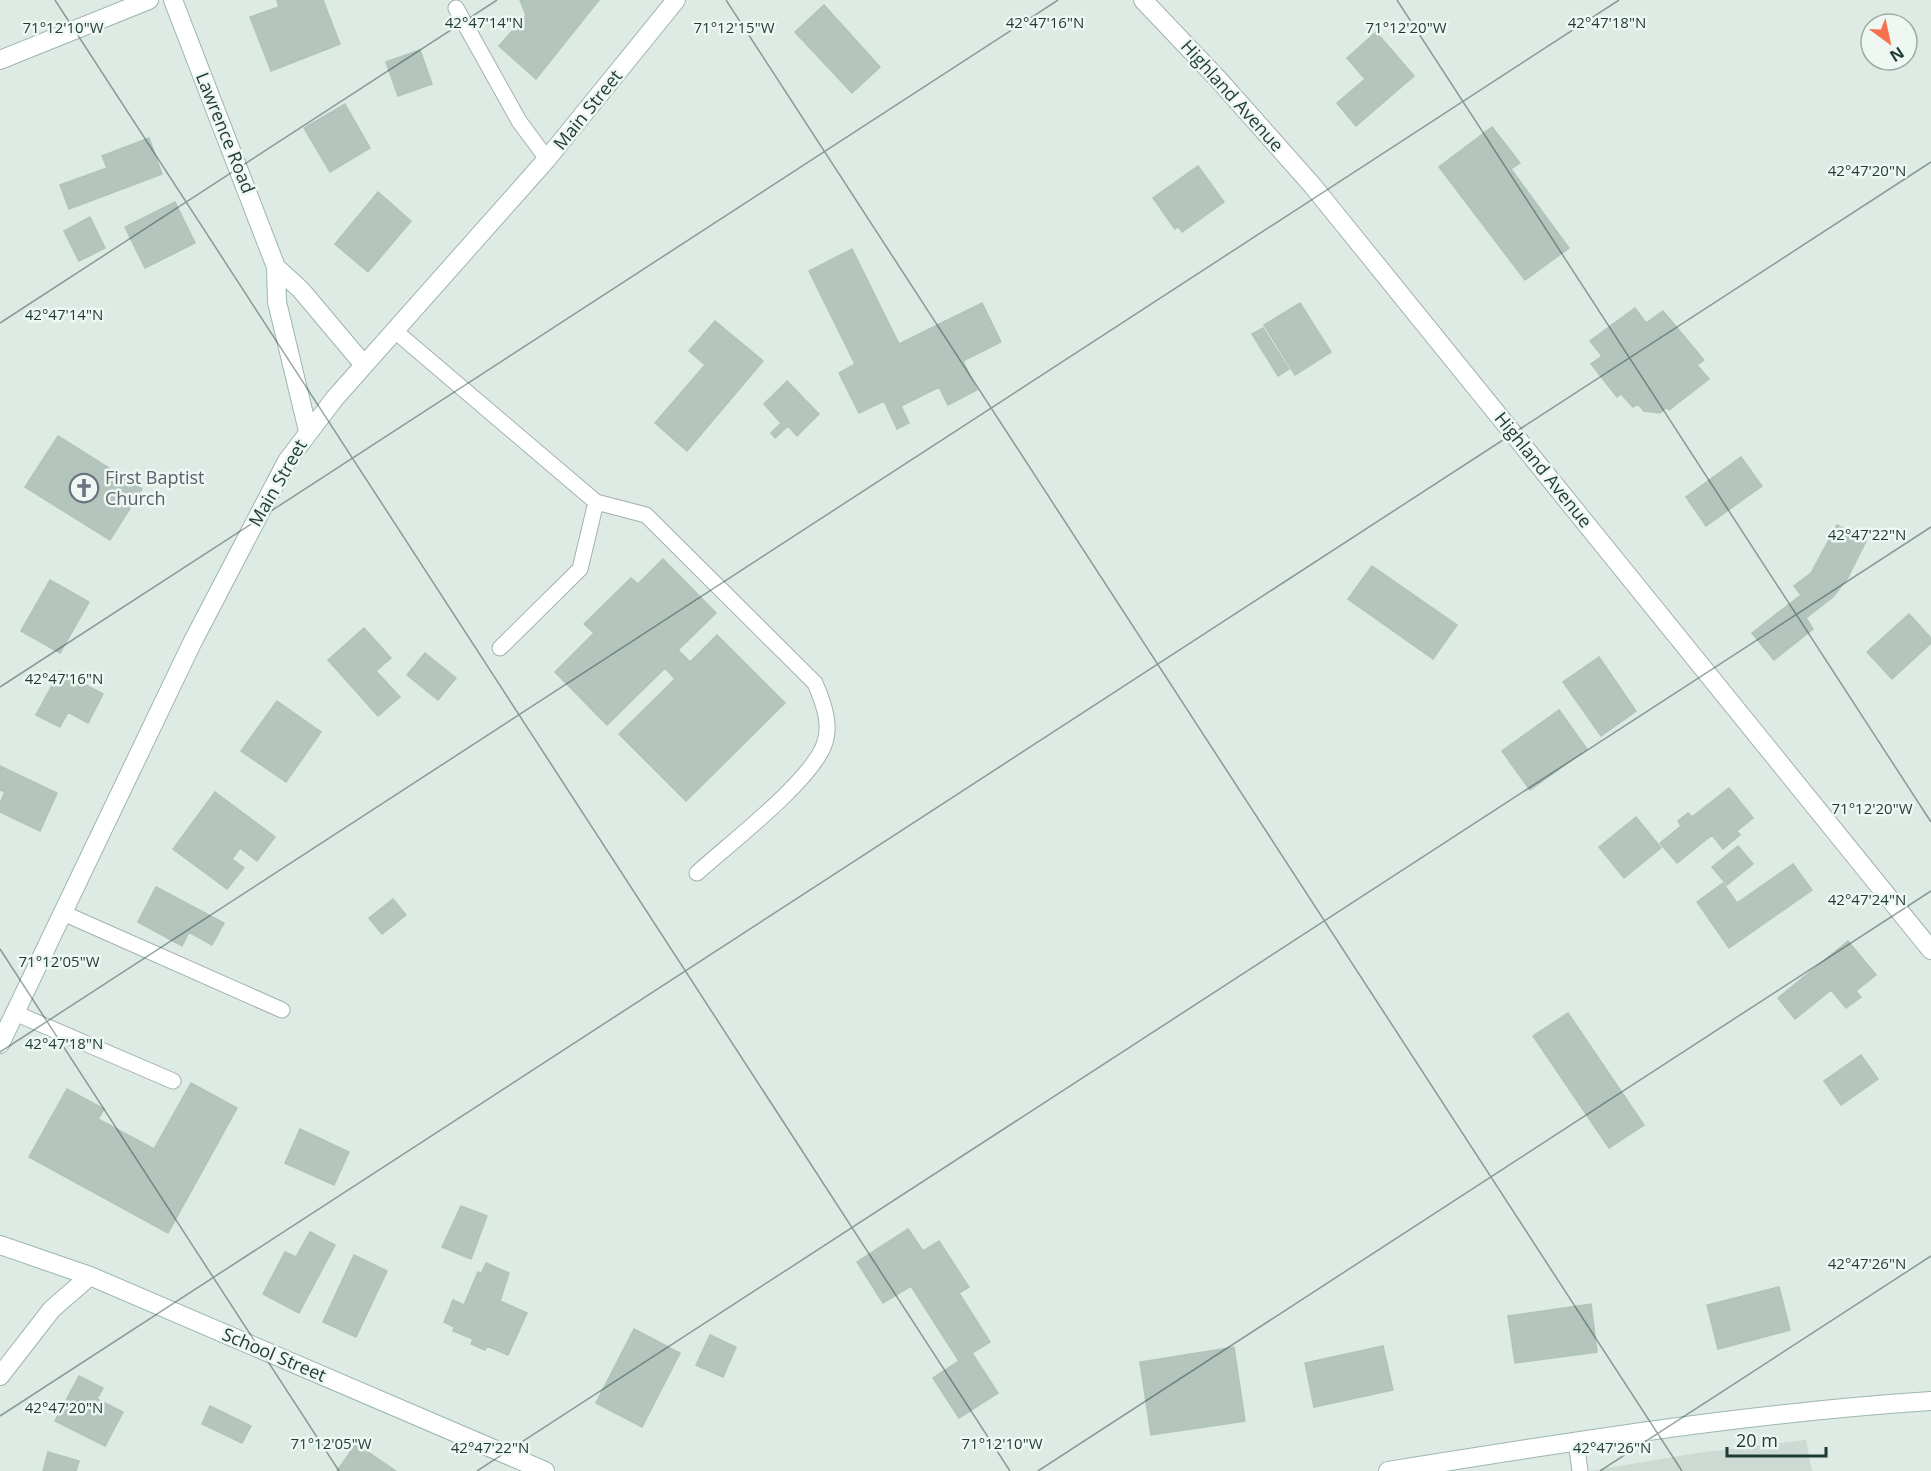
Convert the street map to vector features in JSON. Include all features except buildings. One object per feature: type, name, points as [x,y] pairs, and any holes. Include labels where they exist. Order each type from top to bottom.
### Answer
[{"type":"street","points":[[0,60],[149,0]]},
{"type":"street","name":"Lawrence Road","points":[[173,0],[276,267],[277,302],[308,431]]},
{"type":"street","name":"Main Street","points":[[1,1039],[192,644],[287,460],[308,431],[364,365],[548,159],[676,0]]},
{"type":"street","name":"Highland Avenue","points":[[1143,0],[1218,79],[1326,202],[1931,950]]},
{"type":"street","name":"Lawrence Road","points":[[276,267],[301,290],[364,365]]},
{"type":"street","name":"School Street","points":[[0,1245],[90,1276],[545,1471]]},
{"type":"street","points":[[0,1376],[52,1310],[90,1276]]},
{"type":"street","points":[[1388,1471],[1576,1441],[1847,1406],[1931,1401]]},
{"type":"lane","points":[[456,8],[519,121],[548,159]]},
{"type":"lane","points":[[395,331],[596,502],[645,515],[815,683],[826,711],[825,744],[807,773],[697,873]]},
{"type":"lane","points":[[500,648],[580,568],[596,502]]},
{"type":"lane","points":[[63,912],[282,1010]]},
{"type":"lane","points":[[15,1013],[173,1081]]},
{"type":"lane","points":[[1576,1441],[1580,1471]]},
{"type":"shaded area","points":[[1806,1440],[1812,1471],[1589,1471],[1697,1453]]},
{"type":"place","name":"First Baptist Church","points":[[84,488]]}]
